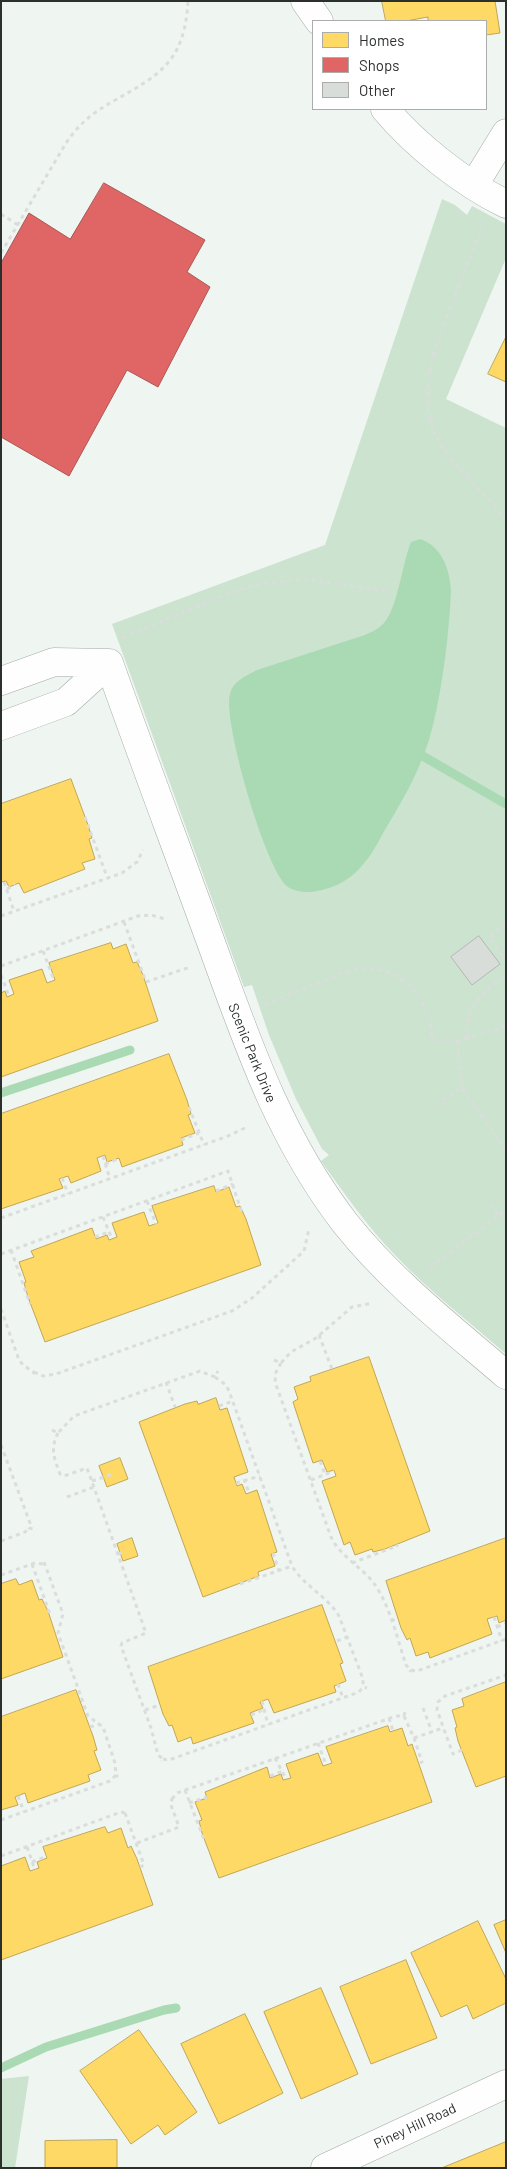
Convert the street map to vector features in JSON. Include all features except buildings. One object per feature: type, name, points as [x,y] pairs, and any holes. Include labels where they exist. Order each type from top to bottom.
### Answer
[{"type":"street","points":[[305,1],[318,20]]},
{"type":"street","points":[[386,110],[415,140],[474,185],[506,204]]},
{"type":"street","points":[[474,185],[506,133]]},
{"type":"street","points":[[1,680],[54,662],[109,663]]},
{"type":"street","points":[[1,726],[66,702],[109,663]]},
{"type":"street","name":"Scenic Park Drive","points":[[109,663],[244,1035],[275,1109],[296,1149],[326,1196],[364,1246],[405,1288],[506,1375]]},
{"type":"street","name":"Piney Hill Road","points":[[325,2168],[506,2084]]},
{"type":"path","points":[[1,253],[76,129],[97,111],[151,78],[168,63],[180,42],[186,24],[188,1]]},
{"type":"path","points":[[1,214],[18,225]]},
{"type":"path","points":[[483,225],[434,348],[428,384],[429,408],[433,430],[442,446],[506,519]]},
{"type":"path","points":[[109,663],[108,651],[119,639],[229,592],[251,586],[282,580],[311,580],[385,591]]},
{"type":"path","points":[[85,817],[107,878]]},
{"type":"path","points":[[1,916],[107,878],[134,866],[143,850]]},
{"type":"path","points":[[4,882],[14,911]]},
{"type":"path","points":[[7,889],[15,884]]},
{"type":"path","points":[[1,966],[146,914],[165,919]]},
{"type":"path","points":[[124,922],[146,982],[196,965]]},
{"type":"path","points":[[506,924],[489,936],[506,960]]},
{"type":"path","points":[[43,951],[54,980]]},
{"type":"path","points":[[264,1004],[350,971],[370,969],[401,978],[414,990],[426,1009],[431,1024],[432,1040],[458,1041],[506,1027]]},
{"type":"path","points":[[468,1039],[466,1026],[472,1009],[485,991],[506,974]]},
{"type":"path","points":[[1,975],[9,996]]},
{"type":"path","points":[[1,990],[6,988]]},
{"type":"path","points":[[458,1041],[459,1072],[462,1087],[467,1098],[506,1150]]},
{"type":"path","points":[[437,1105],[462,1087]]},
{"type":"path","points":[[189,1107],[204,1145]]},
{"type":"path","points":[[1,1218],[204,1145],[247,1127]]},
{"type":"path","points":[[181,1140],[199,1133]]},
{"type":"path","points":[[103,1156],[110,1179]]},
{"type":"path","points":[[105,1164],[120,1158]]},
{"type":"path","points":[[1,1254],[228,1171],[242,1213]]},
{"type":"path","points":[[62,1178],[68,1194]]},
{"type":"path","points":[[216,1191],[233,1184]]},
{"type":"path","points":[[147,1201],[156,1224]]},
{"type":"path","points":[[490,1205],[498,1216]]},
{"type":"path","points":[[430,1267],[506,1210]]},
{"type":"path","points":[[103,1217],[112,1239]]},
{"type":"path","points":[[1,1309],[19,1360],[24,1366],[33,1374],[43,1376],[56,1374],[232,1311],[252,1298],[304,1251],[309,1229]]},
{"type":"path","points":[[95,1237],[109,1232]]},
{"type":"path","points":[[11,1250],[30,1304]]},
{"type":"path","points":[[373,1303],[352,1307],[319,1335],[291,1352],[276,1372],[275,1382],[333,1541],[377,1589],[391,1621],[406,1665],[411,1671],[417,1671],[504,1640],[494,1617]]},
{"type":"path","points":[[319,1335],[332,1369]]},
{"type":"path","points":[[274,1360],[281,1364]]},
{"type":"path","points":[[200,1371],[226,1384],[292,1566],[302,1580],[334,1607],[348,1637],[365,1688],[343,1698],[170,1760],[162,1760],[159,1757],[145,1710],[121,1644],[146,1633],[87,1468],[64,1476],[60,1474],[52,1452],[53,1443],[58,1433],[74,1416],[166,1382],[200,1371]]},
{"type":"path","points":[[215,1377],[218,1372]]},
{"type":"path","points":[[166,1382],[176,1407]]},
{"type":"path","points":[[219,1406],[233,1401]]},
{"type":"path","points":[[52,1430],[58,1433]]},
{"type":"path","points":[[1,1445],[31,1529],[1,1540]]},
{"type":"path","points":[[320,1461],[325,1475]]},
{"type":"path","points":[[311,1480],[334,1471]]},
{"type":"path","points":[[92,1482],[113,1474]]},
{"type":"path","points":[[236,1482],[260,1476]]},
{"type":"path","points":[[244,1479],[249,1493]]},
{"type":"path","points":[[67,1497],[94,1487]]},
{"type":"path","points":[[352,1562],[396,1545]]},
{"type":"path","points":[[118,1554],[126,1551]]},
{"type":"path","points":[[272,1553],[279,1571]]},
{"type":"path","points":[[1,1575],[32,1564],[44,1563],[63,1614],[58,1633],[88,1716],[103,1727],[117,1776],[110,1781],[1,1820]]},
{"type":"path","points":[[32,1564],[50,1617]]},
{"type":"path","points":[[240,1584],[292,1566]]},
{"type":"path","points":[[391,1621],[398,1618]]},
{"type":"path","points":[[497,1627],[506,1623]]},
{"type":"path","points":[[337,1641],[348,1637]]},
{"type":"path","points":[[462,1750],[452,1754],[436,1710],[439,1700],[506,1675]]},
{"type":"path","points":[[338,1684],[343,1698]]},
{"type":"path","points":[[262,1701],[268,1725]]},
{"type":"path","points":[[145,1710],[160,1704]]},
{"type":"path","points":[[423,1708],[432,1732]]},
{"type":"path","points":[[251,1715],[265,1710]]},
{"type":"path","points":[[137,1843],[180,1827],[171,1805],[171,1798],[174,1794],[389,1718],[405,1714],[422,1762],[420,1763]]},
{"type":"path","points":[[389,1718],[393,1731]]},
{"type":"path","points":[[90,1728],[100,1724]]},
{"type":"path","points":[[414,1738],[443,1728]]},
{"type":"path","points":[[318,1743],[326,1765]]},
{"type":"path","points":[[275,1758],[286,1779]]},
{"type":"path","points":[[270,1776],[283,1771]]},
{"type":"path","points":[[185,1790],[205,1842]]},
{"type":"path","points":[[18,1796],[24,1812]]},
{"type":"path","points":[[189,1803],[207,1797]]},
{"type":"path","points":[[1,1856],[121,1812],[126,1812],[144,1865],[140,1867]]},
{"type":"path","points":[[27,1846],[35,1870]]},
{"type":"path","points":[[32,1862],[46,1856]]},
{"type":"shaded area","points":[[442,199],[455,205],[467,215],[472,206],[506,224],[506,258],[446,399],[506,428],[506,1354],[434,1293],[394,1254],[365,1221],[321,1161],[329,1155],[322,1149],[296,1099],[269,1035],[252,985],[244,987],[112,624],[325,545]]},
{"type":"shaded area","points":[[420,539],[428,542],[439,553],[447,567],[451,591],[443,675],[437,709],[425,752],[401,803],[367,860],[359,869],[345,880],[329,888],[310,892],[294,890],[288,887],[279,875],[258,826],[239,762],[229,709],[230,694],[240,679],[257,670],[365,635],[380,627],[389,616],[393,607],[411,542]]},
{"type":"shaded area","points":[[29,2076],[15,2168],[1,2168],[1,2079]]},
{"type":"waterway","points":[[412,752],[421,755],[506,804]]},
{"type":"waterway","points":[[1,1093],[130,1050]]},
{"type":"waterway","points":[[1,2068],[46,2047],[164,2010],[176,2008]]}]
